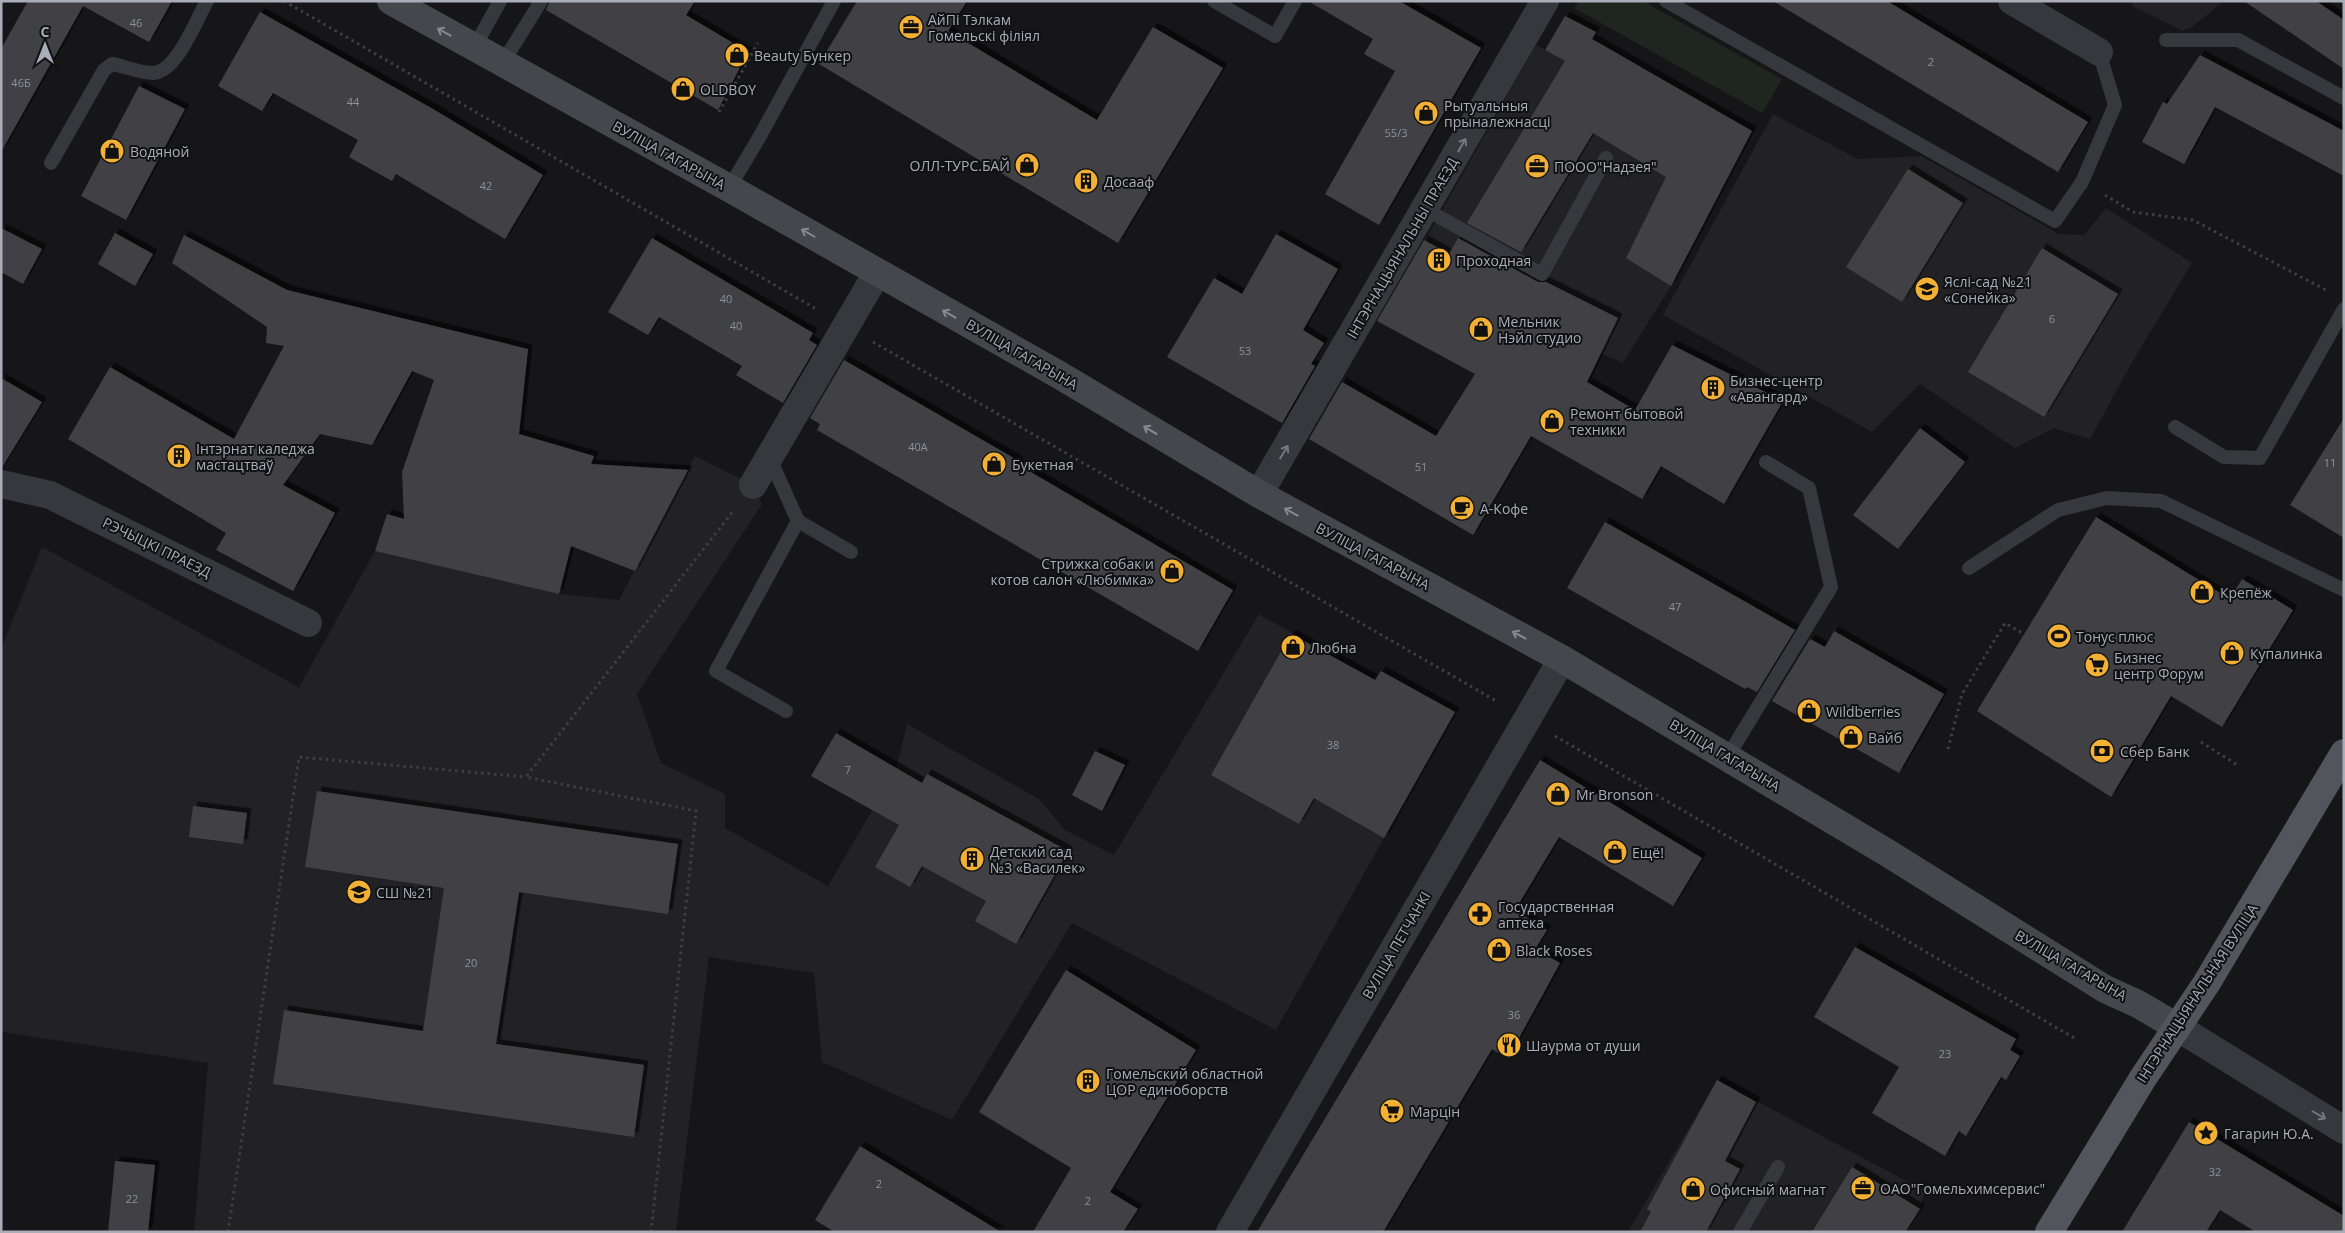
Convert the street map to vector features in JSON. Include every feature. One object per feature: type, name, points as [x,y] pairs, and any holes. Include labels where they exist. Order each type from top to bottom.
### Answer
[{"type":"main road","name":"ІНТЭРНАЦЫЯНАЛЬНАЯ ВУЛІЦА","points":[[2049,1232],[2142,1078],[2177,1027],[2279,864],[2344,753]]},
{"type":"street","name":"ВУЛІЦА ГАГАРЫНА","points":[[391,1],[729,188],[1067,379],[1259,494],[1562,659],[1728,756],[2105,988],[2138,1004],[2177,1027],[2344,1130]]},
{"type":"street","points":[[2012,1],[2099,52]]},
{"type":"street","name":"ІНТЭРНАЦЫЯНАЛЬНЫ ПРАЕЗД","points":[[1259,494],[1540,9]]},
{"type":"street","points":[[753,485],[770,459],[877,273]]},
{"type":"street","name":"РЭЧЫЦКІ ПРАЕЗД","points":[[1,484],[50,494],[308,623]]},
{"type":"street","name":"ВУЛІЦА ПЕТЧАНКІ","points":[[1230,1232],[1562,659]]},
{"type":"lane","points":[[51,163],[104,70],[112,64],[153,73],[163,71],[175,61],[206,1]]},
{"type":"lane","points":[[474,48],[500,1]]},
{"type":"lane","points":[[502,64],[541,1]]},
{"type":"lane","points":[[729,188],[760,136],[834,1]]},
{"type":"lane","points":[[1214,1],[1275,36],[1295,1]]},
{"type":"lane","points":[[1666,1],[2055,222],[2082,182],[2115,105],[2099,52]]},
{"type":"lane","points":[[2166,40],[2238,40],[2344,98]]},
{"type":"lane","points":[[1425,209],[1542,274],[1606,158]]},
{"type":"lane","points":[[2176,427],[2224,457],[2260,458],[2344,309]]},
{"type":"lane","points":[[770,459],[798,520],[851,552]]},
{"type":"lane","points":[[1728,756],[1831,587],[1809,488],[1766,462]]},
{"type":"lane","points":[[1969,568],[2058,510],[2107,498],[2161,500],[2344,590]]},
{"type":"lane","points":[[786,711],[716,671],[798,520]]},
{"type":"lane","points":[[1740,1232],[1778,1166]]},
{"type":"path","points":[[284,1],[1527,719],[2076,1039]]},
{"type":"path","points":[[719,112],[758,43]]},
{"type":"path","points":[[2082,182],[2133,212],[2193,220],[2327,291]]},
{"type":"path","points":[[526,777],[753,485]]},
{"type":"path","points":[[1948,749],[1962,694],[2005,624],[2024,634]]},
{"type":"path","points":[[2201,742],[2239,766]]},
{"type":"path","points":[[228,1232],[299,757],[526,777],[696,811],[652,1232]]},
{"type":"shaded area","points":[[1579,1],[1643,1],[1782,79],[1762,113],[1574,8]]},
{"type":"shaded area","points":[[2133,1],[2224,1],[2192,27],[2183,31],[2132,6]]},
{"type":"shaded area","name":"ПООО\"Надзея\"","points":[[1592,39],[1752,131],[1671,286],[1623,363],[1415,258],[1536,45],[1574,66]]},
{"type":"shaded area","name":"Яслі-сад №21 «Сонейка»","points":[[1773,114],[1858,159],[1921,156],[2059,234],[2084,235],[2106,208],[2192,263],[2131,364],[2090,439],[2054,428],[2015,448],[1920,384],[1872,432],[1663,315]]},
{"type":"shaded area","name":"СШ №21","points":[[695,456],[753,485],[762,504],[637,694],[661,763],[725,794],[725,828],[828,886],[896,769],[907,724],[1039,799],[1065,830],[1114,855],[1259,614],[1375,680],[1381,671],[1455,712],[1276,1030],[1072,923],[952,1120],[822,1062],[814,973],[709,957],[676,1232],[194,1232],[208,1063],[1,1032],[1,649],[42,547],[299,687],[375,551],[559,594],[619,600]]},
{"type":"shaded area","name":"ОАО\"Гомельхимсервис\"","points":[[1717,1080],[1925,1191],[1920,1209],[1905,1232],[1628,1232]]},
{"type":"building","points":[[28,1],[172,1],[149,42],[83,6],[1,152],[1,49]]},
{"type":"building","points":[[550,1],[695,1],[686,15],[748,52],[718,110],[546,10]]},
{"type":"building","name":"Досааф","points":[[857,1],[967,1],[948,31],[1097,120],[1153,27],[1223,68],[1118,243],[819,64]]},
{"type":"building","points":[[1308,1],[1399,1],[1481,48],[1379,225],[1325,194],[1395,71],[1364,54],[1373,39]]},
{"type":"building","points":[[1773,1],[1887,1],[2088,122],[2058,172]]},
{"type":"building","points":[[2244,1],[2316,1],[2344,20],[2344,69]]},
{"type":"building","points":[[260,12],[433,109],[543,175],[505,239],[396,174],[392,181],[349,157],[358,140],[273,93],[262,111],[218,86]]},
{"type":"building","points":[[1565,16],[1596,32],[1592,39],[1752,131],[1671,286],[1626,258],[1666,177],[1593,133],[1521,252],[1467,223],[1565,61],[1545,50]]},
{"type":"building","points":[[2200,55],[2344,131],[2344,176],[2215,107],[2184,164],[2142,142],[2163,102],[2167,104]]},
{"type":"building","points":[[139,86],[185,109],[126,220],[81,196]]},
{"type":"building","points":[[1908,169],[1963,203],[1902,302],[1846,267]]},
{"type":"building","points":[[1,228],[42,249],[23,284],[1,272]]},
{"type":"building","points":[[115,233],[153,254],[135,286],[98,264]]},
{"type":"building","points":[[1276,234],[1338,269],[1303,330],[1324,343],[1311,364],[1315,366],[1282,423],[1167,357],[1214,278],[1242,294]]},
{"type":"building","points":[[184,235],[287,290],[528,349],[519,434],[594,456],[591,464],[688,470],[635,571],[571,546],[559,594],[375,551],[387,514],[404,519],[402,472],[434,380],[412,371],[372,445],[320,434],[283,485],[335,513],[293,591],[216,550],[226,533],[68,439],[110,367],[234,439],[284,346],[266,343],[267,327],[172,263]]},
{"type":"building","points":[[652,238],[813,333],[809,340],[817,345],[783,403],[736,375],[742,366],[659,317],[648,335],[608,312]]},
{"type":"building","points":[[1458,238],[1538,282],[1546,282],[1618,318],[1587,382],[1635,410],[1672,345],[1783,401],[1724,504],[1661,466],[1642,499],[1531,436],[1473,535],[1309,439],[1342,382],[1436,436],[1475,374],[1377,321],[1424,240],[1449,254]]},
{"type":"building","points":[[2042,248],[2118,294],[2044,417],[1968,372]]},
{"type":"building","points":[[844,360],[1019,461],[1017,464],[1233,590],[1198,651],[817,430],[820,424],[810,418]]},
{"type":"building","points":[[1,378],[42,402],[1,469]]},
{"type":"building","points":[[2344,418],[2344,538],[2290,505]]},
{"type":"building","points":[[1920,428],[1965,462],[1898,549],[1853,515]]},
{"type":"building","name":"Бизнес центр Форум","points":[[2096,517],[2230,599],[2242,579],[2293,610],[2222,727],[2171,696],[2111,797],[1977,711]]},
{"type":"building","points":[[1605,522],[1795,630],[1757,692],[1747,687],[1745,689],[1567,588]]},
{"type":"building","points":[[1834,631],[1944,694],[1899,773],[1772,701],[1810,639],[1825,647]]},
{"type":"building","points":[[1291,634],[1375,680],[1381,671],[1455,712],[1384,838],[1314,798],[1299,824],[1211,775]]},
{"type":"building","name":"Детский сад №3 «Василек»","points":[[836,733],[922,783],[927,774],[1068,851],[1016,944],[975,921],[986,901],[922,866],[910,887],[875,867],[899,825],[811,776]]},
{"type":"building","points":[[1095,751],[1125,765],[1102,811],[1072,795]]},
{"type":"building","name":"Марцін","points":[[1540,760],[1702,858],[1673,906],[1559,837],[1515,910],[1547,930],[1535,949],[1560,963],[1508,1058],[1492,1049],[1383,1232],[1257,1232]]},
{"type":"building","name":"СШ №21","points":[[317,791],[678,844],[668,914],[519,892],[496,1044],[644,1065],[634,1137],[273,1084],[284,1010],[423,1031],[444,888],[305,867]]},
{"type":"building","points":[[193,806],[247,813],[243,844],[189,837]]},
{"type":"building","points":[[1855,947],[2016,1039],[2010,1050],[2020,1056],[2006,1080],[2001,1077],[1966,1136],[1959,1131],[1945,1156],[1872,1113],[1899,1067],[1814,1017]]},
{"type":"building","name":"Гомельский областной ЦОР единоборств","points":[[1066,970],[1196,1050],[1110,1192],[1138,1209],[1123,1232],[1033,1232],[1071,1168],[979,1112]]},
{"type":"building","points":[[1717,1080],[1756,1102],[1725,1161],[1740,1169],[1706,1232],[1640,1232],[1651,1212],[1647,1209]]},
{"type":"building","points":[[2189,1122],[2344,1216],[2344,1232],[2256,1232],[2220,1210],[2206,1232],[2122,1232]]},
{"type":"building","points":[[860,1146],[1001,1232],[835,1232],[815,1220]]},
{"type":"building","points":[[115,1161],[155,1165],[148,1232],[108,1232]]},
{"type":"building","name":"ОАО\"Гомельхимсервис\"","points":[[1852,1167],[1920,1209],[1905,1232],[1812,1232]]},
{"type":"place","name":"АйПі Тэлкам Гомельскі філіял","points":[[911,27]]},
{"type":"place","name":"Beauty Бункер","points":[[737,55]]},
{"type":"place","name":"OLDBOY","points":[[683,89]]},
{"type":"place","name":"Рытуальныя прыналежнасці","points":[[1426,113]]},
{"type":"place","name":"Водяной","points":[[112,151]]},
{"type":"place","name":"ОЛЛ-ТУРС.БАЙ","points":[[1027,165]]},
{"type":"place","name":"ПООО\"Надзея\"","points":[[1537,166]]},
{"type":"place","name":"Досааф","points":[[1086,181]]},
{"type":"place","name":"Проходная","points":[[1439,260]]},
{"type":"place","name":"Яслі-сад №21 «Сонейка»","points":[[1927,289]]},
{"type":"place","name":"Мельник Нэйл студио","points":[[1481,329]]},
{"type":"place","name":"Бизнес-центр «Авангард»","points":[[1713,388]]},
{"type":"place","name":"Ремонт бытовой техники","points":[[1552,421]]},
{"type":"place","name":"Інтэрнат каледжа мастацтваў","points":[[179,456]]},
{"type":"place","name":"Букетная","points":[[994,464]]},
{"type":"place","name":"А-Кофе","points":[[1462,508]]},
{"type":"place","name":"Стрижка собак и котов салон «Любимка»","points":[[1172,571]]},
{"type":"place","name":"Крепёж","points":[[2202,592]]},
{"type":"place","name":"Тонус плюс","points":[[2059,636]]},
{"type":"place","name":"Любна","points":[[1293,647]]},
{"type":"place","name":"Купалинка","points":[[2232,653]]},
{"type":"place","name":"Бизнес центр Форум","points":[[2097,665]]},
{"type":"place","name":"Wildberries","points":[[1809,711]]},
{"type":"place","name":"Вайб","points":[[1851,737]]},
{"type":"place","name":"Сбер Банк","points":[[2102,751]]},
{"type":"place","name":"Mr Bronson","points":[[1558,794]]},
{"type":"place","name":"Ещё!","points":[[1615,852]]},
{"type":"place","name":"Детский сад №3 «Василек»","points":[[972,859]]},
{"type":"place","name":"СШ №21","points":[[359,892]]},
{"type":"place","name":"Государственная аптека","points":[[1480,914]]},
{"type":"place","name":"Black Roses","points":[[1499,950]]},
{"type":"place","name":"Шаурма от души","points":[[1509,1045]]},
{"type":"place","name":"Гомельский областной ЦОР единоборств","points":[[1088,1081]]},
{"type":"place","name":"Марцін","points":[[1392,1111]]},
{"type":"place","name":"Гагарин Ю.А.","points":[[2206,1133]]},
{"type":"place","name":"ОАО\"Гомельхимсервис\"","points":[[1863,1188]]},
{"type":"place","name":"Офисный магнат","points":[[1693,1189]]}]
